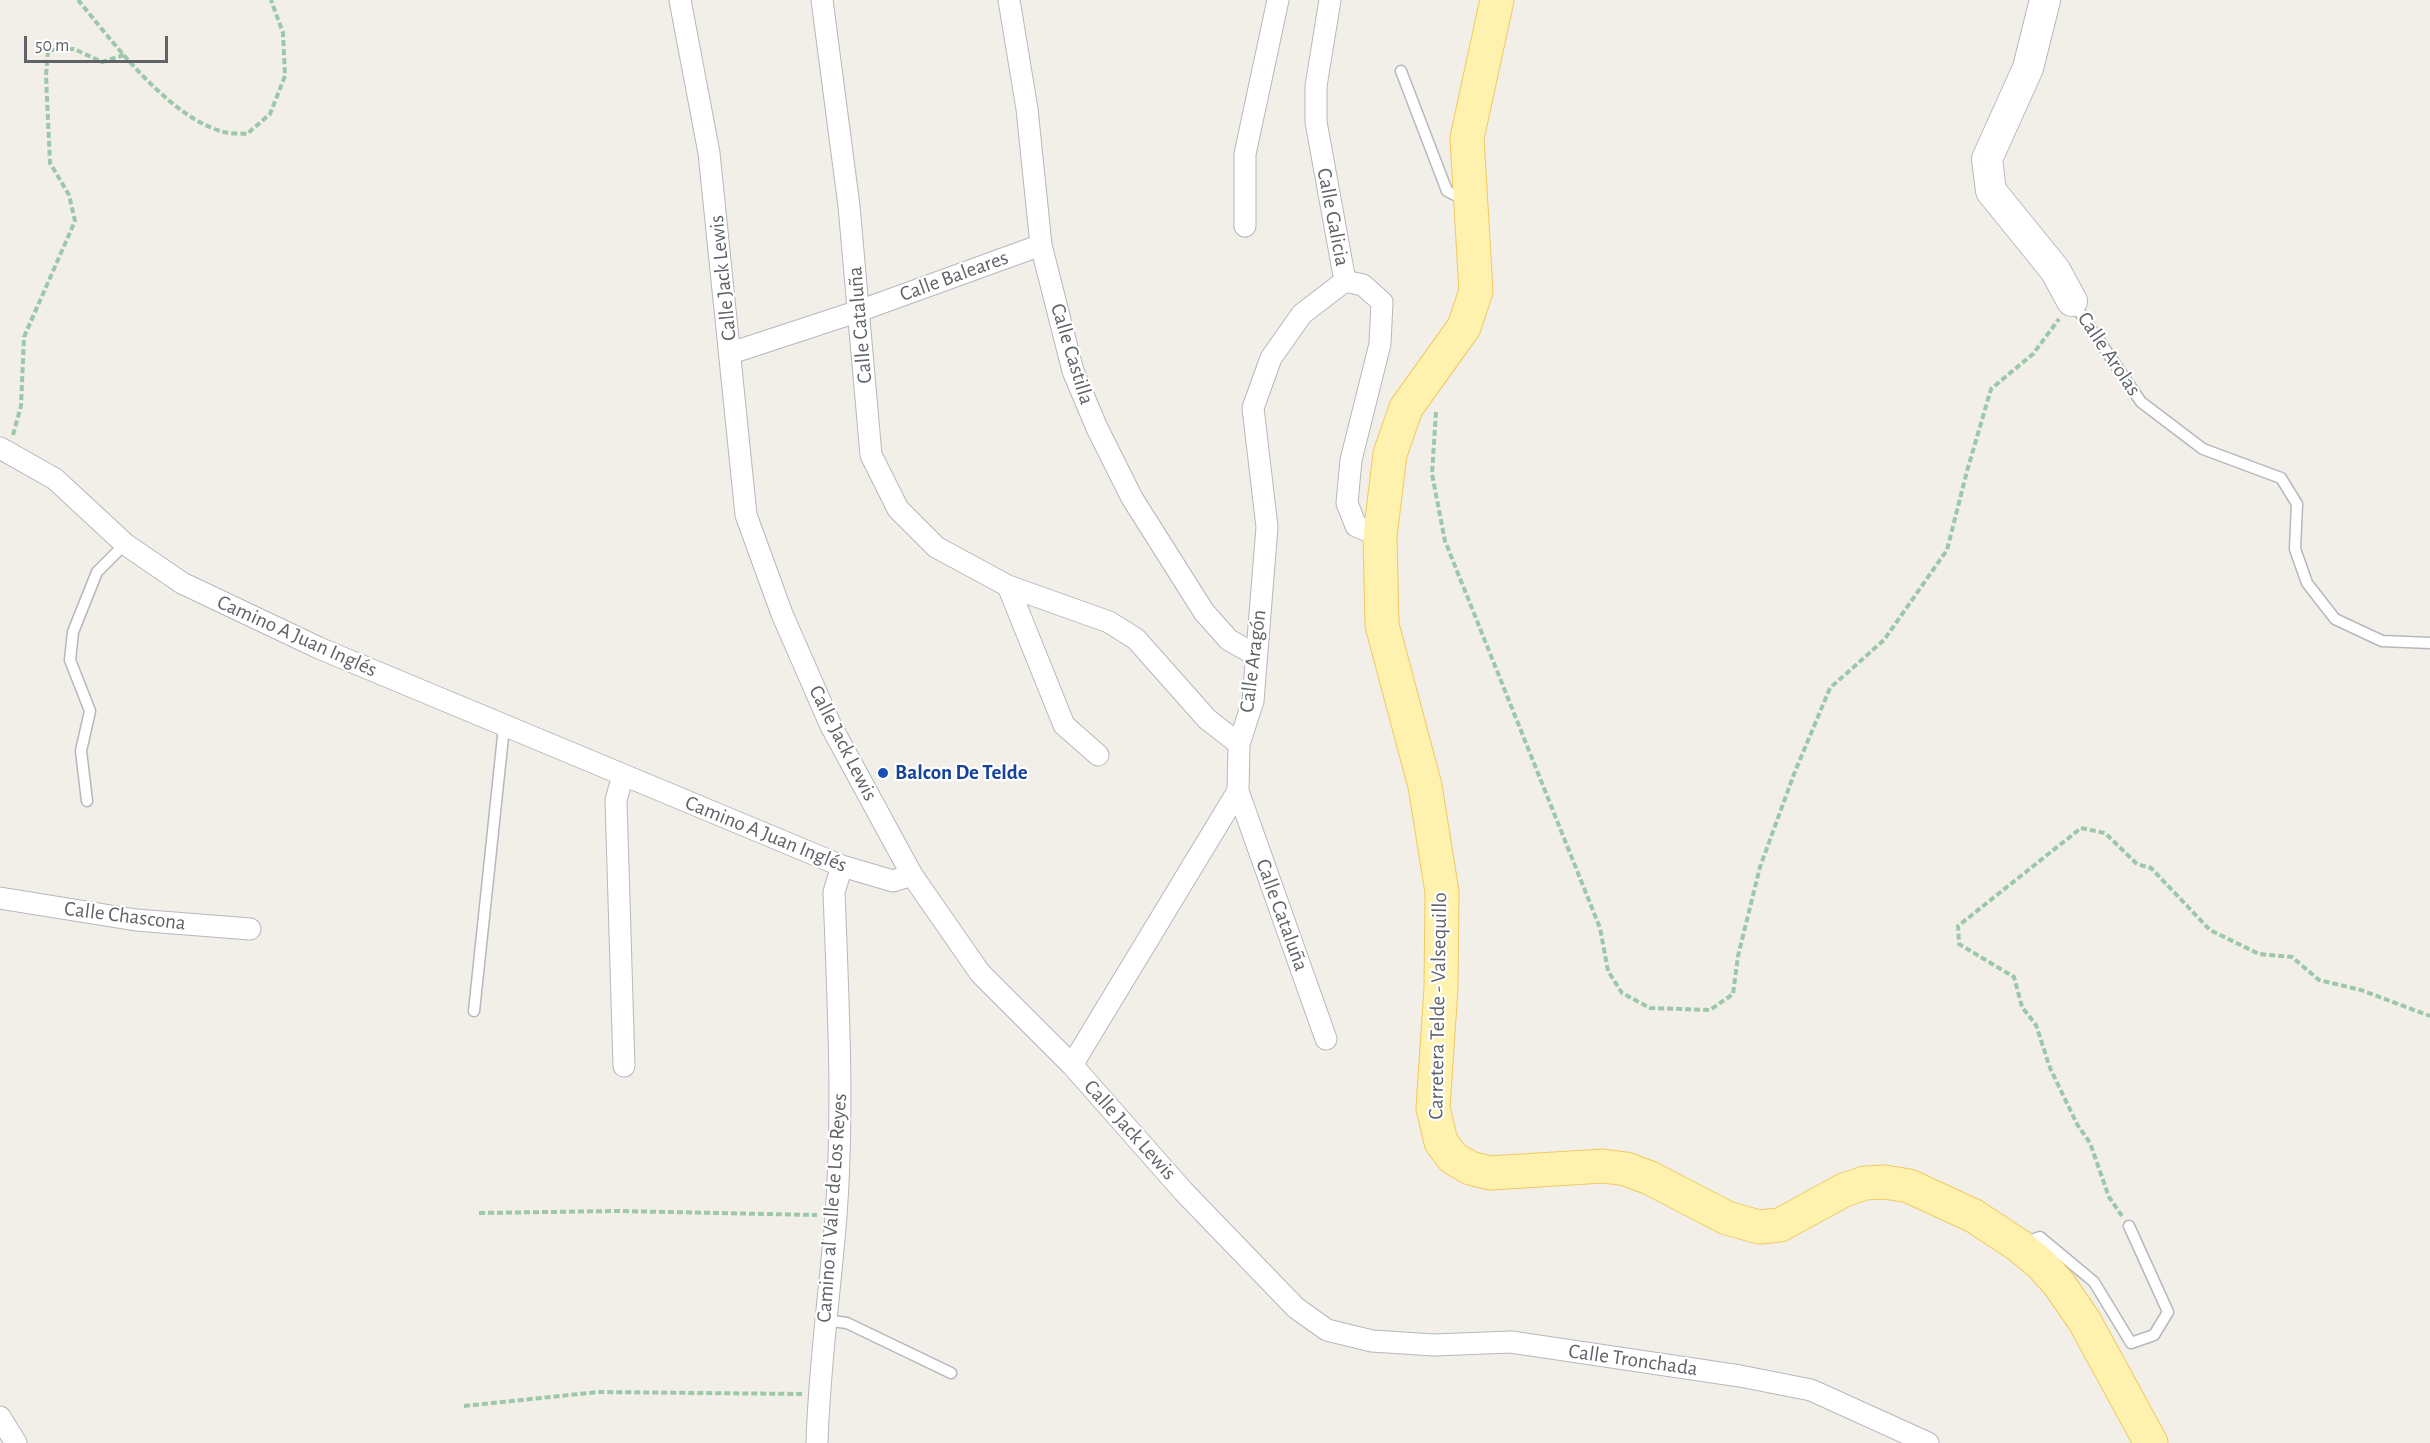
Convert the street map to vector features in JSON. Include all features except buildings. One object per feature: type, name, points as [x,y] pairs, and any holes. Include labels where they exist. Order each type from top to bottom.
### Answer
[{"type":"main road","name":"Carretera Telde - Valsequillo","points":[[1497,0],[1467,138],[1476,291],[1464,327],[1406,408],[1393,445],[1380,536],[1382,625],[1425,786],[1442,892],[1441,988],[1433,1108],[1441,1142],[1453,1158],[1470,1168],[1490,1173],[1603,1166],[1626,1169],[1650,1178],[1727,1218],[1759,1227],[1780,1225],[1844,1190],[1865,1183],[1885,1182],[1909,1186],[1974,1216],[2018,1245],[2059,1284],[2085,1322],[2151,1443]]},
{"type":"street","name":"Calle Jack Lewis","points":[[680,0],[710,153],[746,515],[782,614],[831,726],[912,875],[980,973],[1072,1065],[1184,1192],[1296,1308],[1327,1330]]},
{"type":"street","name":"Calle Cataluña","points":[[822,0],[849,206],[871,454],[898,509],[936,547],[1008,586],[1109,622],[1136,639],[1207,719],[1239,744]]},
{"type":"street","name":"Calle Castilla","points":[[1009,0],[1027,109],[1041,244],[1073,371],[1097,428],[1132,498],[1204,612],[1229,640],[1256,655]]},
{"type":"street","points":[[1245,226],[1245,153],[1278,0]]},
{"type":"street","name":"Calle Galicia","points":[[1330,0],[1316,86],[1316,122],[1345,281],[1363,285],[1382,302],[1380,344],[1351,460],[1347,503],[1356,526],[1380,536]]},
{"type":"street","name":"Calle Arolas","points":[[2045,0],[2028,68],[1987,159],[1991,191],[2055,270],[2072,301]]},
{"type":"street","name":"Calle Baleares","points":[[731,353],[859,311],[1041,244]]},
{"type":"street","name":"Calle Aragón","points":[[1072,1065],[1238,791],[1239,744],[1253,701],[1267,527],[1253,408],[1271,358],[1302,314],[1345,281]]},
{"type":"street","name":"Camino A Juan Inglés","points":[[4,451],[55,479],[125,544],[193,588],[319,648],[504,728],[842,866],[893,880],[912,875]]},
{"type":"street","points":[[1008,586],[1064,725],[1098,755]]},
{"type":"street","points":[[623,775],[616,800],[624,1066]]},
{"type":"street","name":"Calle Cataluña","points":[[1238,791],[1326,1039]]},
{"type":"street","name":"Camino al Valle de Los Reyes","points":[[817,1443],[818,1394],[836,1215],[841,1100],[834,892],[842,866]]},
{"type":"street","name":"Calle Chascona","points":[[0,898],[136,920],[250,929]]},
{"type":"street","name":"Calle Tronchada","points":[[1327,1330],[1372,1341],[1434,1345],[1511,1342],[1740,1376],[1811,1390],[1928,1443]]},
{"type":"street","points":[[0,1417],[16,1443]]},
{"type":"lane","points":[[1401,71],[1447,191],[1471,203]]},
{"type":"lane","name":"Calle Arolas","points":[[2072,301],[2141,402],[2203,449],[2281,478],[2297,504],[2295,549],[2307,583],[2335,619],[2382,641],[2430,644]]},
{"type":"lane","points":[[87,801],[81,751],[90,711],[70,660],[74,632],[97,572],[125,544]]},
{"type":"lane","points":[[474,1011],[504,728]]},
{"type":"lane","points":[[2018,1245],[2040,1237],[2094,1282],[2131,1343],[2154,1335],[2168,1312],[2129,1226]]},
{"type":"lane","points":[[825,1320],[847,1323],[951,1373]]},
{"type":"path","points":[[78,0],[144,79],[198,121],[224,132],[247,134],[270,114],[285,76],[283,33],[271,0]]},
{"type":"path","points":[[4,451],[21,406],[24,337],[75,221],[69,195],[50,164],[46,76],[48,50],[74,49],[102,62],[124,55]]},
{"type":"path","points":[[1438,366],[1432,474],[1445,541],[1600,928],[1608,972],[1622,993],[1650,1008],[1710,1010],[1734,994],[1738,956],[1760,867],[1794,774],[1830,688],[1884,640],[1947,550],[1991,389],[2033,354],[2072,301]]},
{"type":"path","points":[[2129,1226],[2109,1197],[2090,1143],[2077,1124],[2050,1068],[2036,1025],[2022,1006],[2014,977],[1959,944],[1958,926],[2081,828],[2105,833],[2137,864],[2151,868],[2210,930],[2259,954],[2292,957],[2319,980],[2361,990],[2430,1016]]},
{"type":"path","points":[[478,1213],[618,1211],[836,1215]]},
{"type":"path","points":[[464,1406],[598,1392],[818,1394]]},
{"type":"place","name":"Balcon De Telde","points":[[883,773]]}]
